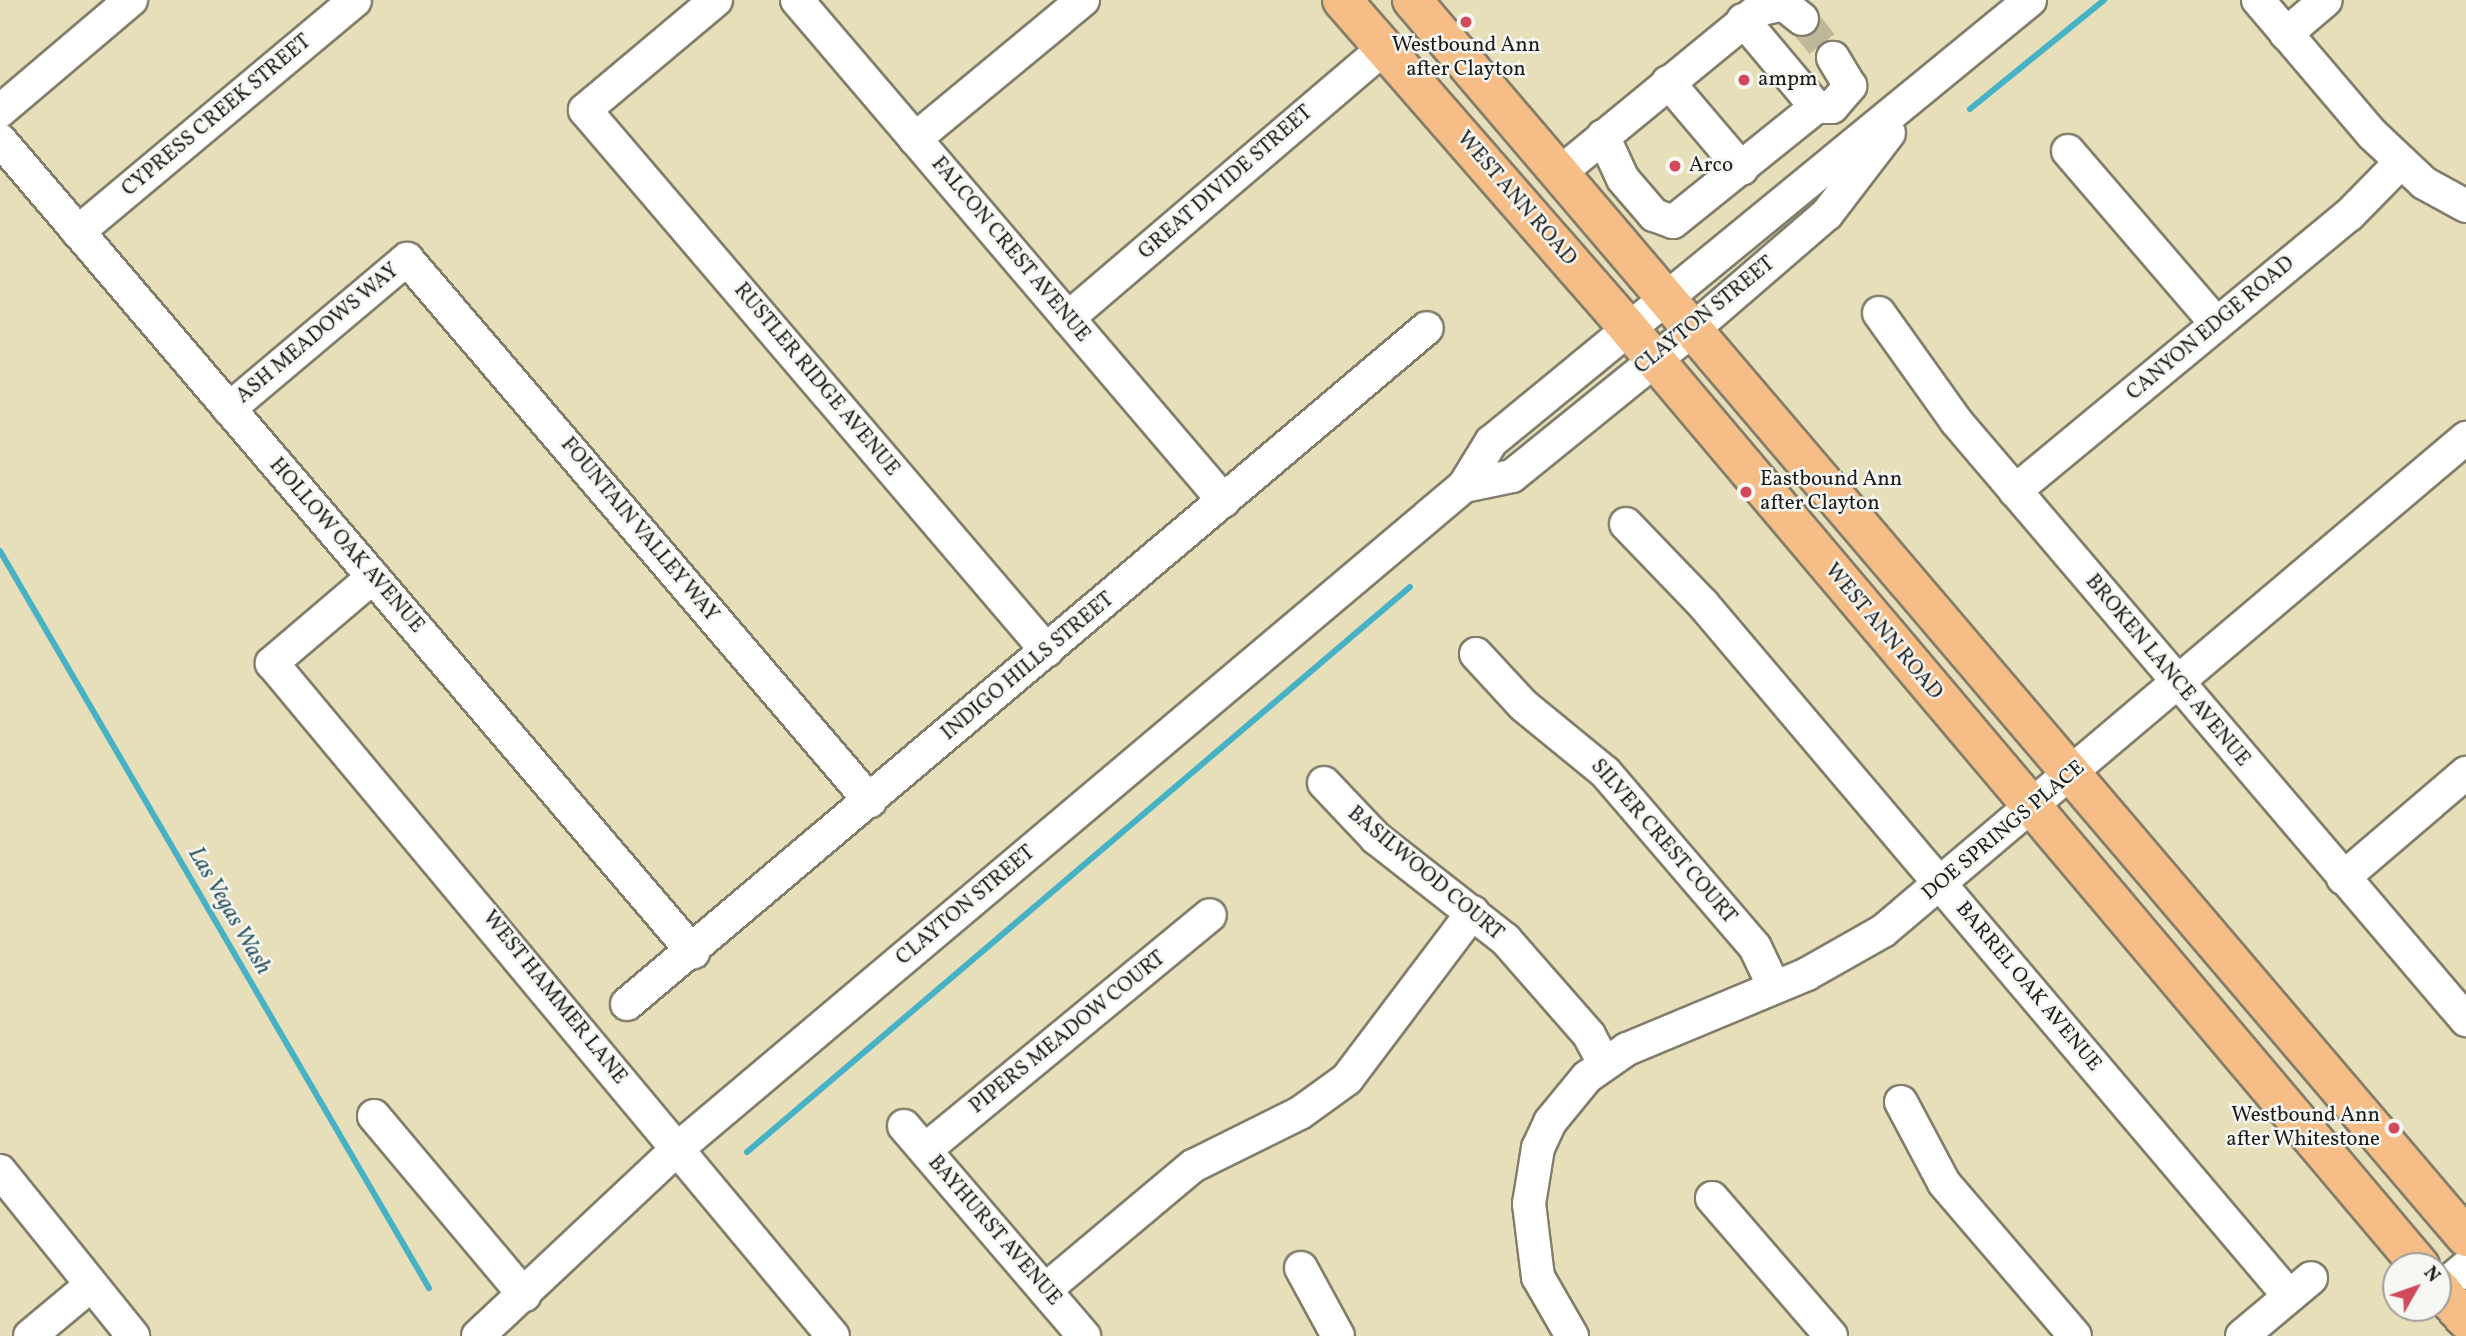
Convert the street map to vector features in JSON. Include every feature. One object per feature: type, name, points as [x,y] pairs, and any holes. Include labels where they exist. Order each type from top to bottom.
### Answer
[{"type":"main road","name":"WEST ANN ROAD","points":[[1342,0],[1628,328],[2031,808],[2419,1252]]},
{"type":"main road","points":[[1412,0],[1696,327],[2466,1237]]},
{"type":"main road","points":[[1384,48],[1396,43],[1409,48],[1506,149],[1562,171]]},
{"type":"main road","name":"WEST ANN ROAD","points":[[2452,1296],[2466,1320]]},
{"type":"street","points":[[0,111],[131,0]]},
{"type":"street","name":"CYPRESS CREEK STREET","points":[[78,232],[355,0]]},
{"type":"street","name":"RUSTLER RIDGE AVENUE","points":[[716,0],[585,110],[1047,651]]},
{"type":"street","name":"FALCON CREST AVENUE","points":[[797,0],[1224,501]]},
{"type":"street","points":[[915,139],[1083,0]]},
{"type":"street","name":"CLAYTON STREET","points":[[478,1336],[676,1150],[1464,486],[1491,442],[1802,186],[1913,102],[2031,0]]},
{"type":"street","points":[[2258,0],[2401,162],[2466,206]]},
{"type":"street","points":[[2286,34],[2326,0]]},
{"type":"street","points":[[1562,171],[1743,20],[1783,4],[1802,19]]},
{"type":"street","points":[[1743,20],[1816,107]]},
{"type":"street","name":"GREAT DIVIDE STREET","points":[[1068,318],[1384,48]]},
{"type":"street","points":[[1603,136],[1623,179],[1663,221],[1682,220],[1816,107],[1832,107],[1850,86],[1833,58]]},
{"type":"street","points":[[1668,82],[1742,169]]},
{"type":"street","name":"CLAYTON STREET","points":[[1464,486],[1512,476],[1653,359],[1696,327],[1827,214],[1913,102]]},
{"type":"street","name":"HOLLOW OAK AVENUE","points":[[0,140],[693,952]]},
{"type":"street","points":[[1769,147],[1827,214]]},
{"type":"street","points":[[2068,151],[2217,324]]},
{"type":"street","name":"CANYON EDGE ROAD","points":[[2015,491],[2349,215],[2401,162]]},
{"type":"street","name":"ASH MEADOWS WAY","points":[[229,409],[407,259]]},
{"type":"street","name":"FOUNTAIN VALLEY WAY","points":[[407,259],[870,801]]},
{"type":"street","name":"BROKEN LANCE AVENUE","points":[[1879,313],[2015,491],[2466,1020]]},
{"type":"street","name":"INDIGO HILLS STREET","points":[[626,1004],[693,952],[1427,328]]},
{"type":"street","name":"DOE SPRINGS PLACE","points":[[1573,1336],[1538,1277],[1529,1243],[1531,1179],[1550,1122],[1604,1063],[1852,951],[1941,885],[2466,438]]},
{"type":"street","name":"BARREL OAK AVENUE","points":[[1626,523],[1703,604],[1941,885],[2300,1287],[2242,1336]]},
{"type":"street","name":"WEST HAMMER LANE","points":[[373,577],[272,663],[557,999],[676,1150],[833,1336]]},
{"type":"street","name":"SILVER CREST COURT","points":[[1476,654],[1523,705],[1605,772],[1755,947],[1774,987]]},
{"type":"street","points":[[2343,878],[2466,773]]},
{"type":"street","name":"BASILWOOD COURT","points":[[1324,783],[1376,838],[1473,912],[1589,1035],[1604,1063]]},
{"type":"street","points":[[1045,1290],[1193,1166],[1300,1113],[1347,1079],[1473,912]]},
{"type":"street","name":"PIPERS MEADOW COURT","points":[[925,1150],[1210,915]]},
{"type":"street","points":[[1901,1101],[1944,1183],[2076,1336]]},
{"type":"street","points":[[374,1116],[524,1295]]},
{"type":"street","name":"BAYHURST AVENUE","points":[[904,1126],[1084,1336]]},
{"type":"street","points":[[0,1171],[133,1336]]},
{"type":"street","points":[[1712,1198],[1831,1336]]},
{"type":"street","points":[[1301,1268],[1338,1336]]},
{"type":"street","points":[[30,1336],[91,1284]]},
{"type":"waterway","points":[[1970,109],[2104,0]]},
{"type":"waterway","name":"Las Vegas Wash","points":[[0,551],[429,1288]]},
{"type":"waterway","points":[[747,1152],[1410,587]]},
{"type":"tunnel","points":[[1802,19],[1833,58]]},
{"type":"place","name":"Westbound Ann after Clayton","points":[[1466,22]]},
{"type":"place","name":"ampm","points":[[1744,80]]},
{"type":"place","name":"Arco","points":[[1675,166]]},
{"type":"place","name":"Eastbound Ann after Clayton","points":[[1746,492]]},
{"type":"place","name":"Westbound Ann after Whitestone","points":[[2394,1128]]}]
